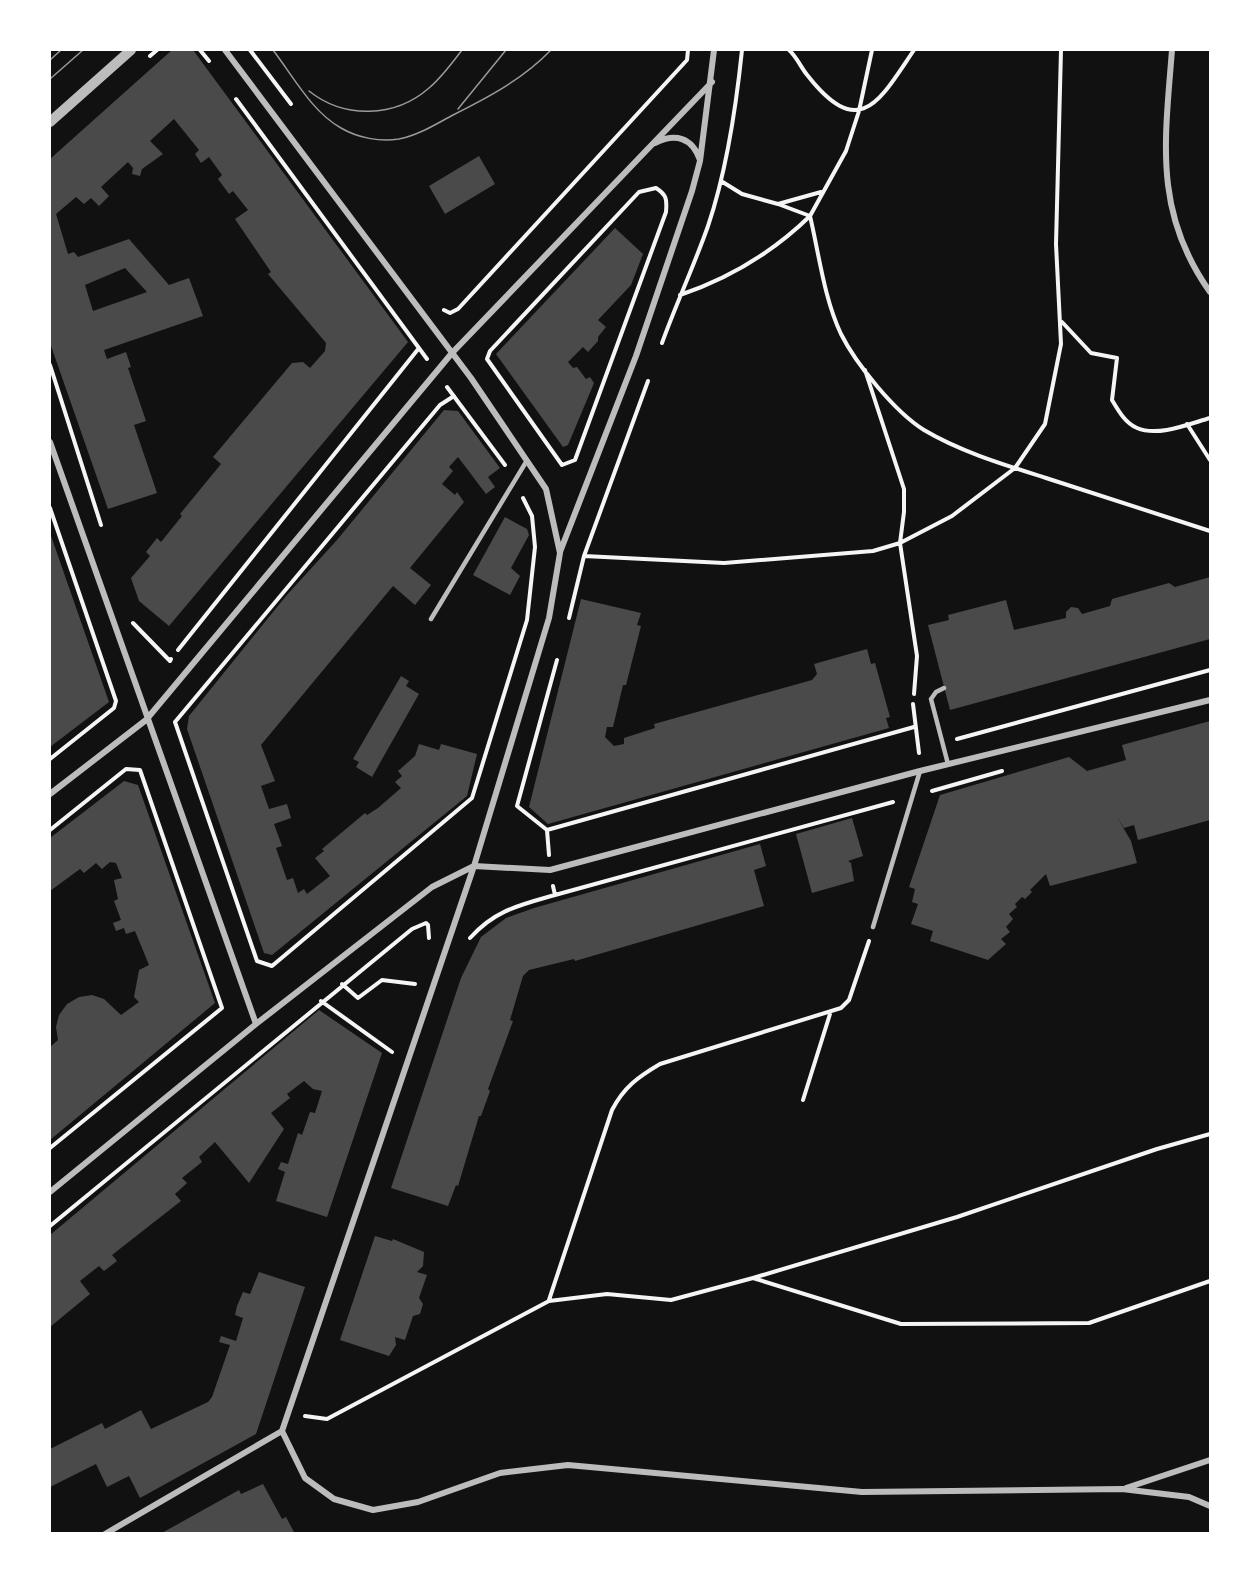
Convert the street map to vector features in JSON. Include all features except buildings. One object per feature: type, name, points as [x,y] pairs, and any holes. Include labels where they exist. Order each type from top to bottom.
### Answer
[{"type":"street","points":[[50,122],[131,50]]},
{"type":"street","points":[[225,50],[452,353],[546,489],[560,552]]},
{"type":"street","points":[[105,1533],[282,1431],[474,866],[549,618],[560,552],[636,356],[700,161],[712,82],[714,50]]},
{"type":"street","points":[[1172,50],[1164,155],[1168,190],[1189,256],[1210,292]]},
{"type":"street","points":[[50,794],[146,720],[452,353],[712,82]]},
{"type":"street","points":[[651,145],[672,136],[682,138],[696,149],[700,161]]},
{"type":"street","points":[[50,442],[146,720],[256,1024]]},
{"type":"street","points":[[50,1192],[256,1024],[432,887],[474,866],[550,870],[920,771],[1210,700]]},
{"type":"street","points":[[282,1431],[305,1478],[334,1499],[373,1510],[418,1502],[500,1473],[568,1466],[862,1491],[1122,1489],[1189,1497],[1210,1506]]},
{"type":"street","points":[[1122,1489],[1210,1460]]},
{"type":"lane","points":[[431,619],[526,462]]},
{"type":"lane","points":[[944,688],[936,692],[931,699],[948,764]]},
{"type":"lane","points":[[873,927],[920,771]]},
{"type":"path","points":[[200,50],[214,69]]},
{"type":"path","points":[[458,309],[687,60],[688,50]]},
{"type":"path","points":[[733,117],[742,50]]},
{"type":"path","points":[[789,50],[807,76],[830,100],[846,111],[859,111],[882,96],[914,50]]},
{"type":"path","points":[[679,295],[715,283],[746,266],[784,241],[810,216],[846,151],[859,111],[872,50]]},
{"type":"path","points":[[568,619],[584,556],[724,563],[873,551],[900,543],[952,516],[1015,468],[1045,424],[1056,374],[1062,321],[1056,244],[1061,50]]},
{"type":"path","points":[[131,621],[170,661],[418,348],[236,98]]},
{"type":"path","points":[[721,181],[742,194],[810,216]]},
{"type":"path","points":[[656,188],[664,193],[667,201],[666,212],[575,460],[561,465],[487,359],[490,351],[639,192],[656,188]]},
{"type":"path","points":[[778,204],[822,192]]},
{"type":"path","points":[[810,216],[828,297],[842,334],[893,404],[922,429],[954,445],[1015,468],[1210,531]]},
{"type":"path","points":[[1062,321],[1091,353],[1117,358],[1112,400],[1124,417],[1137,428],[1159,430],[1210,418]]},
{"type":"path","points":[[50,365],[103,532]]},
{"type":"path","points":[[864,367],[904,489],[900,543],[917,656],[914,727],[919,749],[920,771]]},
{"type":"path","points":[[454,396],[466,409],[514,479],[532,516],[536,547],[533,576],[527,620],[472,798],[272,966],[257,961],[175,722],[441,405],[454,396]]},
{"type":"path","points":[[1187,424],[1210,460]]},
{"type":"path","points":[[50,508],[116,701],[114,708],[50,759]]},
{"type":"path","points":[[555,895],[550,870],[547,830],[517,806],[559,654]]},
{"type":"path","points":[[919,749],[1210,670]]},
{"type":"path","points":[[547,830],[914,727]]},
{"type":"path","points":[[50,830],[126,769],[140,770],[222,1008],[50,1148]]},
{"type":"path","points":[[466,945],[470,937],[491,918],[508,909],[1011,769]]},
{"type":"path","points":[[50,1226],[321,1001],[421,923],[428,926],[428,943]]},
{"type":"path","points":[[549,1301],[612,1110],[622,1091],[633,1079],[660,1064],[830,1013],[849,1000],[873,927]]},
{"type":"path","points":[[411,993],[418,973]]},
{"type":"path","points":[[342,984],[358,998],[382,980],[414,984]]},
{"type":"path","points":[[321,1001],[392,1052]]},
{"type":"path","points":[[803,1100],[830,1013]]},
{"type":"path","points":[[389,1063],[395,1042]]},
{"type":"path","points":[[307,1410],[305,1416],[327,1419],[549,1301],[607,1294],[671,1300],[957,1217],[1157,1149],[1210,1134]]},
{"type":"path","points":[[753,1278],[901,1324],[992,1325],[1089,1323],[1210,1281]]},
{"type":"tram line","points":[[50,60],[61,50]]},
{"type":"tram line","points":[[50,79],[83,50]]},
{"type":"tram line","points":[[273,50],[321,113],[341,128],[369,138],[384,140],[413,135],[480,101],[517,79],[551,50]]},
{"type":"tram line","points":[[309,91],[338,107],[353,110],[385,110],[416,98],[429,88],[443,75],[462,50]]},
{"type":"tram line","points":[[458,109],[506,50]]}]
